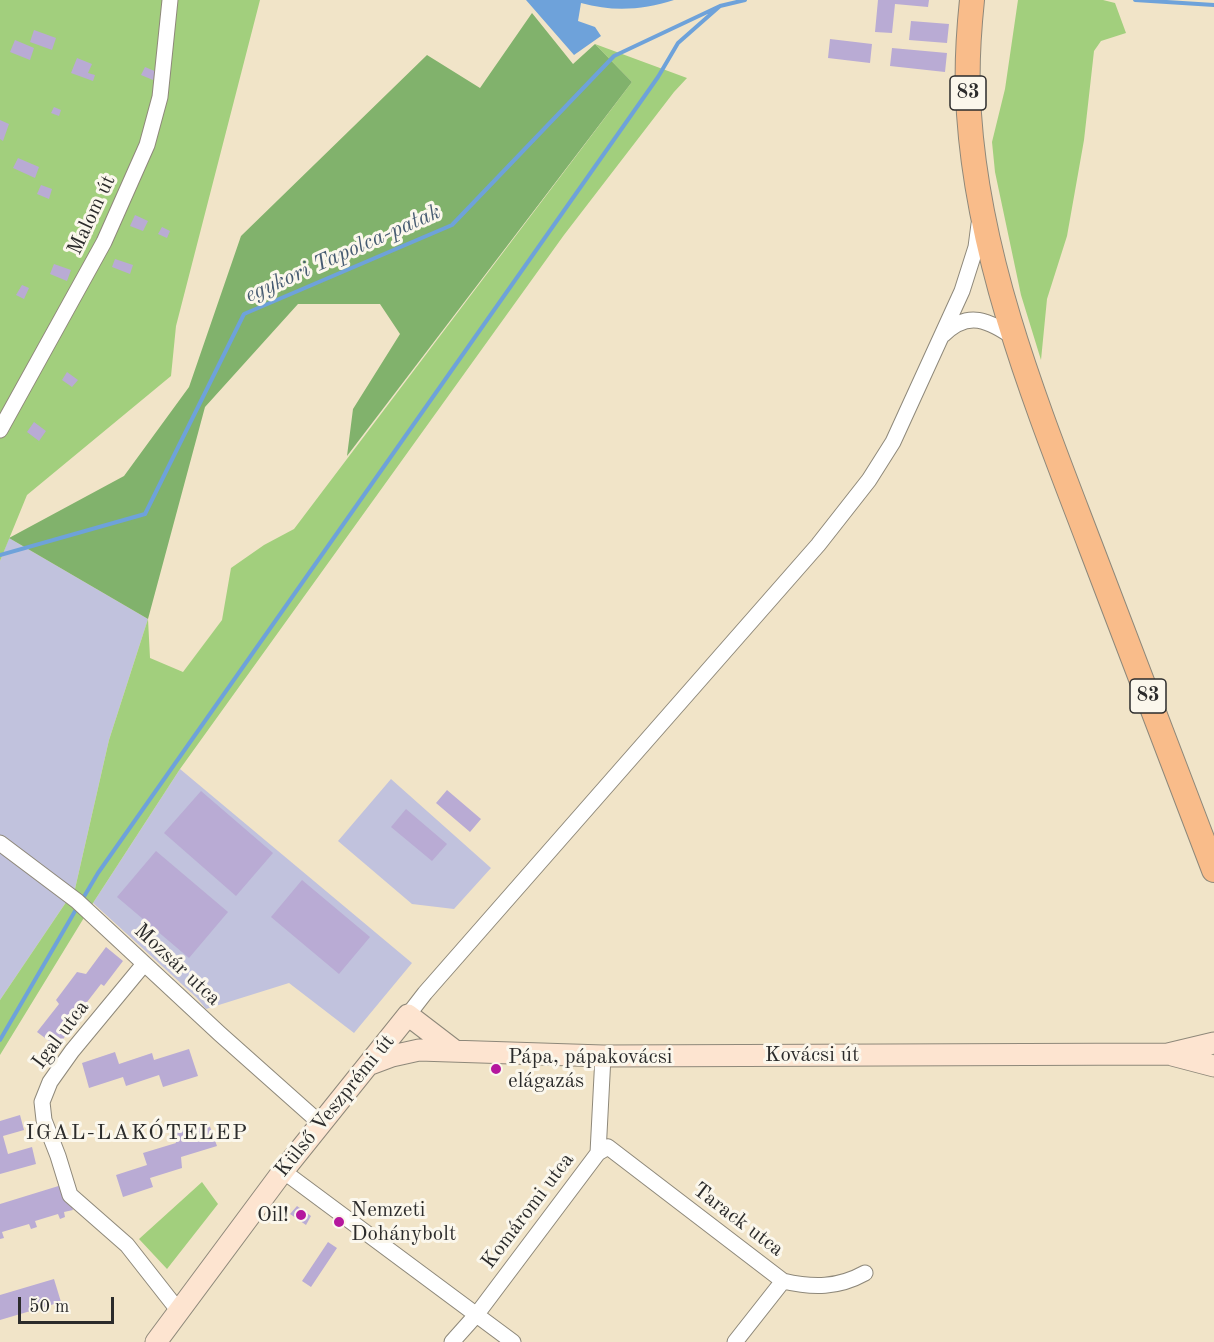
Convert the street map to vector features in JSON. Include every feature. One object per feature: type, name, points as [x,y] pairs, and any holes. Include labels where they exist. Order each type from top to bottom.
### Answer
[{"type":"main road","name":"83","points":[[972,0],[968,50],[969,114],[981,200],[1015,338],[1049,437],[1214,870]]},
{"type":"street","name":"Malom út","points":[[0,430],[104,242],[147,145],[160,97],[170,0]]},
{"type":"street","points":[[419,1050],[404,1040],[404,1020],[425,993],[832,526],[869,480],[893,442],[970,270],[976,247],[981,200]]},
{"type":"street","points":[[941,337],[954,324],[966,320],[980,320],[991,323],[1015,338]]},
{"type":"street","name":"Mozsár utca","points":[[0,843],[82,905],[320,1123]]},
{"type":"street","name":"Igal utca","points":[[144,963],[72,1051],[50,1082],[42,1102],[44,1120],[70,1194],[127,1245],[178,1310]]},
{"type":"street","points":[[404,1020],[455,1051]]},
{"type":"street","name":"Külső Veszprémi út","points":[[156,1342],[283,1171],[404,1020]]},
{"type":"street","name":"Kovácsi út","points":[[368,1065],[392,1056],[419,1050],[603,1056],[1168,1054],[1214,1043]]},
{"type":"street","name":"Kovácsi út","points":[[1168,1054],[1214,1066]]},
{"type":"street","name":"Komáromi utca","points":[[452,1342],[477,1314],[598,1153],[603,1056]]},
{"type":"street","name":"Tarack utca","points":[[598,1153],[609,1147],[783,1281],[798,1285],[837,1285],[849,1282],[865,1273]]},
{"type":"street","points":[[283,1171],[513,1342]]},
{"type":"street","points":[[735,1342],[783,1281]]},
{"type":"shaded area","points":[[9,538],[148,619],[109,740],[75,889],[0,1000],[0,561]]},
{"type":"shaded area","points":[[180,769],[412,963],[354,1033],[289,983],[206,1009],[197,998],[93,903]]},
{"type":"shaded area","points":[[391,779],[491,868],[454,909],[412,904],[338,841]]},
{"type":"green space","points":[[0,0],[260,0],[176,326],[171,376],[27,495],[0,561]]},
{"type":"green space","points":[[1018,0],[1103,0],[1115,3],[1126,33],[1101,41],[1094,51],[1084,140],[1067,236],[1047,299],[1041,360],[1021,295],[995,172],[992,142],[1005,89]]},
{"type":"green space","points":[[532,13],[573,64],[595,44],[632,82],[347,456],[353,409],[400,334],[380,304],[298,304],[205,407],[148,619],[9,538],[124,476],[189,387],[241,236],[427,55],[480,88]]},
{"type":"green space","points":[[595,44],[687,78],[564,235],[180,769],[93,903],[0,1055],[0,1000],[75,889],[109,740],[148,619],[150,658],[183,672],[222,620],[231,568],[264,545],[294,529],[632,82]]},
{"type":"green space","points":[[202,1182],[218,1204],[167,1269],[139,1239]]},
{"type":"water","points":[[526,0],[674,0],[628,9],[605,8],[581,3],[578,21],[595,27],[601,36],[574,55]]},
{"type":"building","points":[[878,0],[929,0],[928,7],[895,4],[892,33],[875,32]]},
{"type":"building","points":[[911,21],[949,24],[947,43],[909,40]]},
{"type":"building","points":[[34,30],[56,38],[52,50],[30,42]]},
{"type":"building","points":[[830,39],[872,44],[870,63],[828,58]]},
{"type":"building","points":[[15,40],[34,48],[30,60],[10,52]]},
{"type":"building","points":[[892,48],[947,53],[945,72],[890,66]]},
{"type":"building","points":[[77,58],[92,64],[88,73],[95,75],[93,81],[71,73]]},
{"type":"building","points":[[145,67],[157,72],[153,80],[141,75]]},
{"type":"building","points":[[54,107],[61,110],[59,116],[51,113]]},
{"type":"building","points":[[0,120],[9,124],[3,141],[0,139]]},
{"type":"building","points":[[18,158],[39,167],[35,178],[13,168]]},
{"type":"building","points":[[41,185],[52,189],[49,199],[37,194]]},
{"type":"building","points":[[135,215],[148,221],[143,231],[130,226]]},
{"type":"building","points":[[162,227],[170,231],[167,238],[158,234]]},
{"type":"building","points":[[115,259],[133,265],[130,274],[112,267]]},
{"type":"building","points":[[54,264],[71,270],[67,281],[50,274]]},
{"type":"building","points":[[22,285],[29,288],[24,299],[16,295]]},
{"type":"building","points":[[67,372],[78,380],[72,387],[62,380]]},
{"type":"building","points":[[34,422],[46,431],[39,441],[27,432]]},
{"type":"building","points":[[447,790],[481,819],[470,832],[436,803]]},
{"type":"building","points":[[201,791],[273,853],[236,896],[164,833]]},
{"type":"building","points":[[406,809],[447,844],[432,861],[391,827]]},
{"type":"building","points":[[156,851],[228,912],[189,958],[117,897]]},
{"type":"building","points":[[302,880],[370,937],[339,974],[271,917]]},
{"type":"building","points":[[106,947],[123,961],[104,986],[101,984],[77,1015],[80,1017],[57,1047],[37,1032],[59,1004],[56,1000],[77,972],[86,974]]},
{"type":"building","points":[[189,1049],[198,1076],[163,1087],[159,1075],[126,1086],[123,1077],[89,1088],[82,1063],[115,1052],[119,1064],[152,1053],[154,1060]]},
{"type":"building","points":[[20,1115],[24,1130],[3,1136],[8,1154],[32,1147],[36,1164],[0,1174],[0,1121]]},
{"type":"building","points":[[208,1121],[217,1146],[181,1157],[182,1168],[150,1178],[153,1187],[123,1197],[116,1175],[147,1165],[143,1153],[176,1143],[173,1132]]},
{"type":"building","points":[[65,1184],[73,1210],[64,1212],[65,1217],[60,1219],[58,1214],[35,1221],[37,1227],[31,1229],[29,1224],[2,1232],[4,1238],[0,1239],[0,1204]]},
{"type":"building","name":"Oil!","points":[[297,1206],[311,1216],[306,1225],[290,1214]]},
{"type":"building","points":[[328,1242],[337,1248],[311,1287],[302,1281]]},
{"type":"building","points":[[54,1279],[61,1302],[0,1320],[0,1295]]},
{"type":"waterway","name":"egykori Tapolca-patak","points":[[0,555],[145,514],[244,314],[452,225],[614,56],[720,6],[745,0]]},
{"type":"waterway","name":"egykori Tapolca-patak","points":[[1135,0],[1214,5]]},
{"type":"waterway","points":[[82,900],[98,873],[658,77],[678,43],[720,6]]},
{"type":"waterway","points":[[0,1040],[78,906]]},
{"type":"place","name":"Pápa, pápakovácsi elágazás","points":[[496,1069]]},
{"type":"place","name":"Oil!","points":[[301,1215]]},
{"type":"place","name":"Nemzeti Dohánybolt","points":[[339,1222]]},
{"type":"district","name":"IGAL-LAKÓTELEP","points":[[137,1133]]}]
